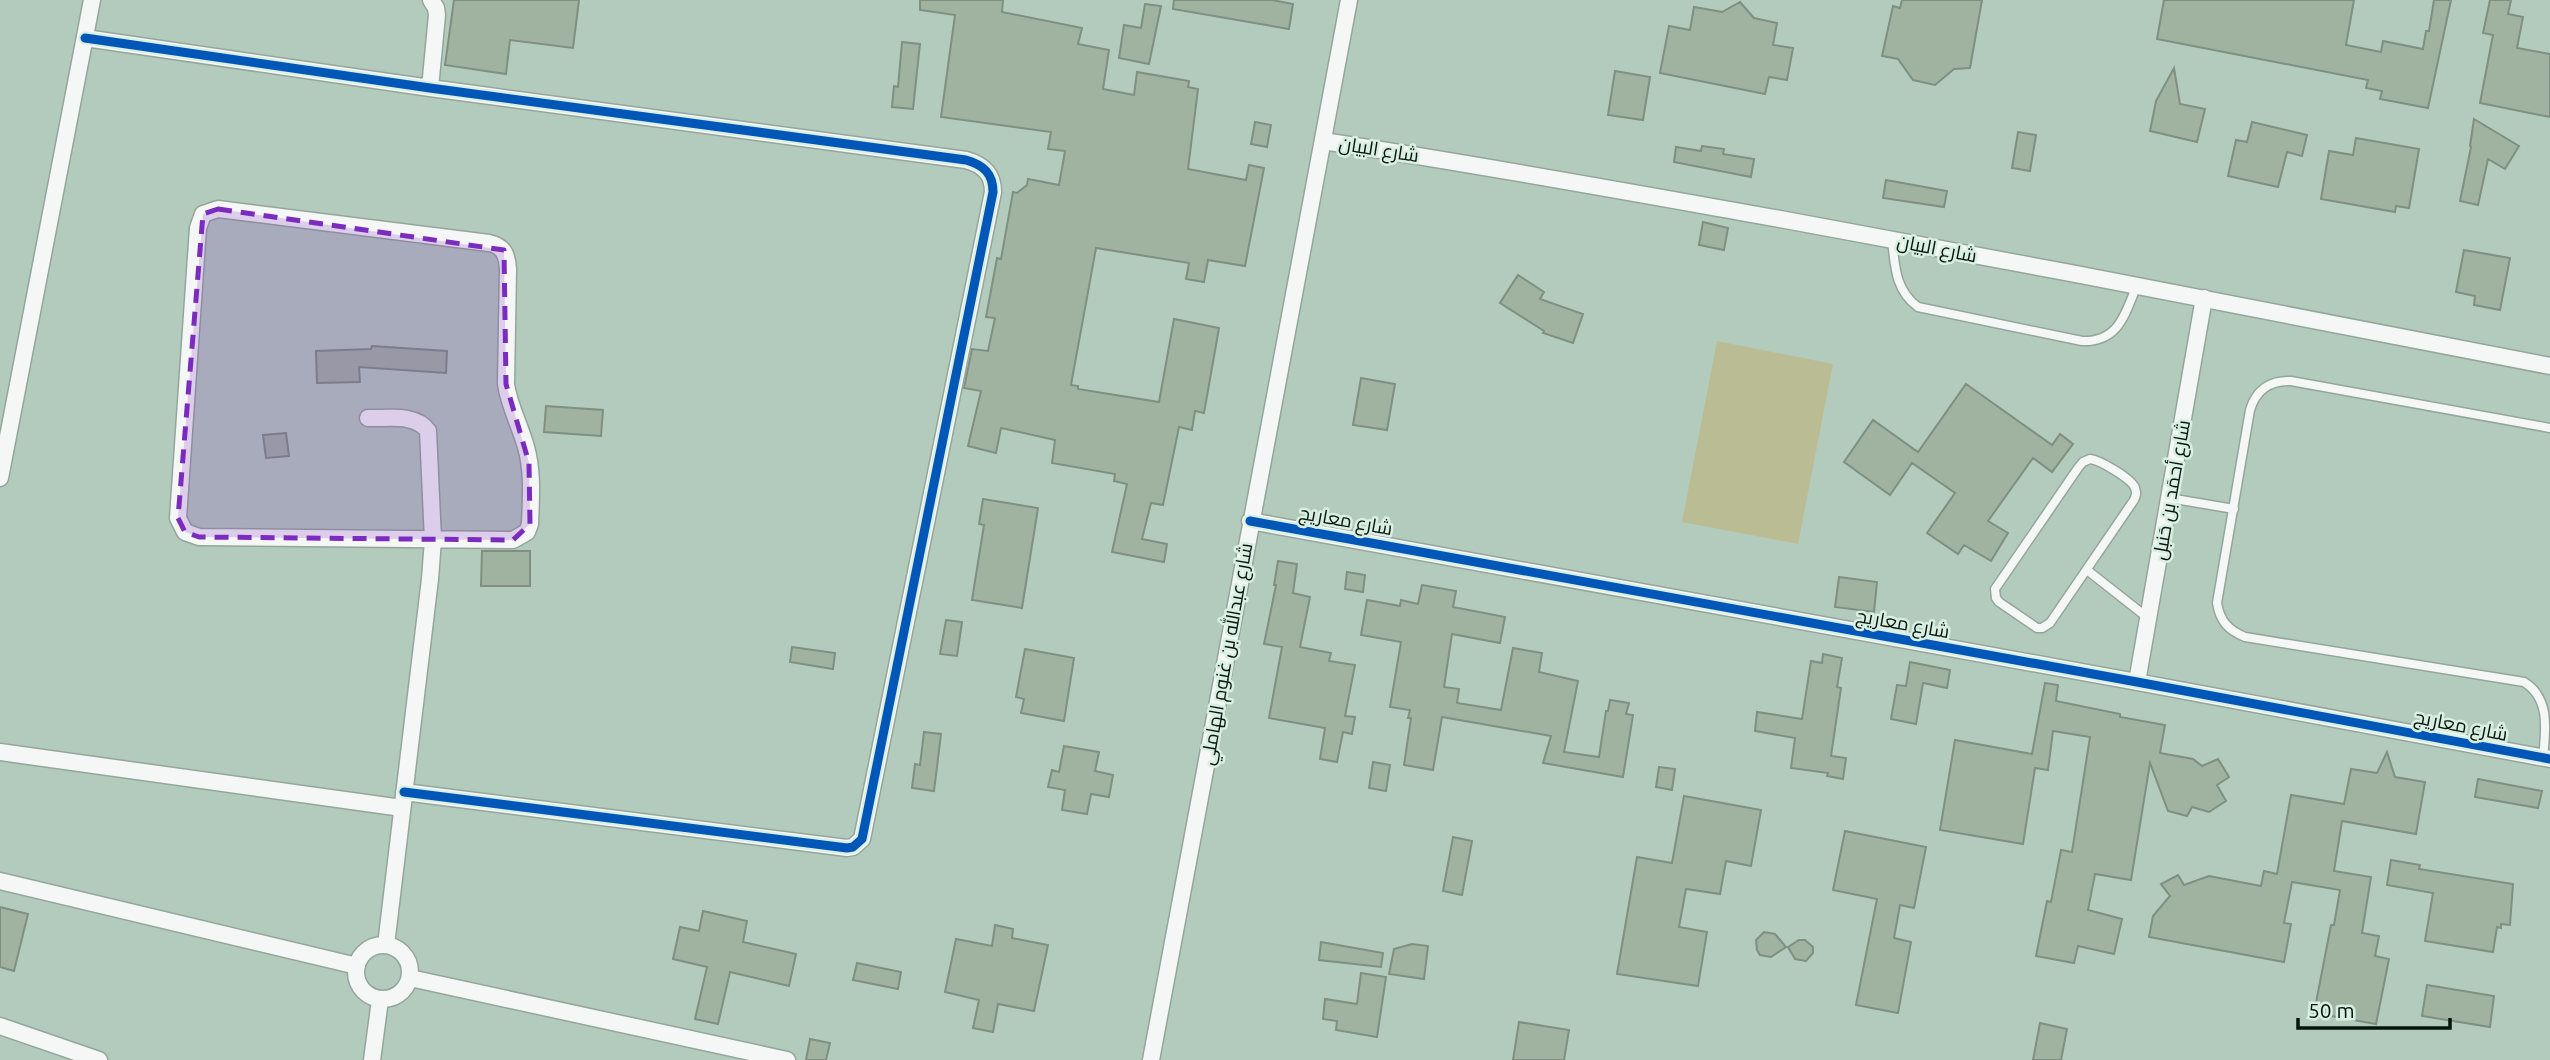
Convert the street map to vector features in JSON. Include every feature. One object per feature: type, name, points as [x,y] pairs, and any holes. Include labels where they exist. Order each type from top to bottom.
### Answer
[{"type":"street","points":[[0,478],[92,0]]},
{"type":"street","points":[[430,89],[437,15],[431,0]]},
{"type":"street","name":"شارع عبدالله بن غنوم الهاملي","points":[[1152,1060],[1250,521],[1349,0]]},
{"type":"street","points":[[0,752],[403,800],[846,848],[858,844],[865,833],[993,192],[990,174],[983,167],[966,160],[430,89],[85,38]]},
{"type":"street","name":"شارع البيان","points":[[1323,141],[1426,156],[1892,240],[2550,366]]},
{"type":"street","points":[[218,209],[489,243],[504,250],[508,269],[506,384],[508,399],[527,449],[530,524],[527,532],[513,540],[433,540],[199,537],[185,532],[178,518],[198,228],[203,214],[218,209]]},
{"type":"street","name":"شارع أحمَد بن حَنبل","points":[[2137,682],[2204,298]]},
{"type":"street","points":[[368,418],[412,419],[422,423],[428,431],[433,540],[386,946]]},
{"type":"street","name":"شارع معاريج","points":[[1250,521],[2546,759]]},
{"type":"street","points":[[0,881],[357,966]]},
{"type":"street","points":[[386,946],[397,949],[404,955],[409,963],[410,978],[405,990],[397,996],[380,1000],[363,990],[358,982],[357,966],[362,955],[369,949],[386,946]]},
{"type":"street","points":[[410,978],[787,1060]]},
{"type":"street","points":[[372,1060],[380,1000]]},
{"type":"street","points":[[0,1026],[99,1060]]},
{"type":"lane","points":[[1892,240],[1898,282],[1902,292],[1918,307],[2070,338],[2094,341],[2115,331],[2137,285]]},
{"type":"lane","points":[[2546,759],[2547,708],[2543,696],[2535,687],[2524,682],[2245,636],[2225,625],[2217,603],[2253,399],[2269,384],[2280,381],[2550,428]]},
{"type":"lane","points":[[2090,459],[2097,460],[2133,484],[2136,495],[2087,570],[2050,624],[2042,628],[2033,626],[1999,602],[1995,594],[1997,586],[2078,468],[2090,459]]},
{"type":"lane","points":[[2169,499],[2234,509]]},
{"type":"lane","points":[[2087,570],[2148,618]]},
{"type":"highlighted area","points":[[218,209],[504,250],[506,384],[529,463],[530,524],[513,540],[199,537],[185,532],[178,518],[203,214]]},
{"type":"green space","points":[[1717,341],[1833,364],[1798,544],[1682,522]]},
{"type":"building","points":[[454,0],[579,0],[573,48],[510,40],[506,74],[445,65]]},
{"type":"building","points":[[920,0],[1003,0],[1002,12],[1082,28],[1078,44],[1109,50],[1103,89],[1134,95],[1137,72],[1189,81],[1188,87],[1198,89],[1188,169],[1246,180],[1249,165],[1264,168],[1245,266],[1208,260],[1204,282],[1186,279],[1189,263],[1096,248],[1071,385],[1078,386],[1078,389],[1159,402],[1174,319],[1219,328],[1204,413],[1195,411],[1192,430],[1179,427],[1163,505],[1151,503],[1142,539],[1167,544],[1164,562],[1112,552],[1127,484],[1114,481],[1115,474],[1052,463],[1055,440],[1001,428],[996,453],[968,446],[981,391],[964,388],[972,349],[988,351],[995,318],[986,317],[997,258],[1001,259],[1013,192],[1017,193],[1027,185],[1028,179],[1059,185],[1065,151],[1048,149],[1051,132],[941,117],[955,15],[920,10]]},
{"type":"building","points":[[1174,0],[1272,0],[1293,4],[1289,29],[1173,9]]},
{"type":"building","points":[[1902,0],[1982,0],[1970,68],[1954,69],[1935,85],[1913,80],[1898,59],[1882,56],[1893,6],[1900,8]]},
{"type":"building","points":[[2164,0],[2354,0],[2346,45],[2381,52],[2383,41],[2423,49],[2434,0],[2451,0],[2428,108],[2380,99],[2382,91],[2366,88],[2368,80],[2157,39]]},
{"type":"building","points":[[2490,0],[2511,0],[2508,14],[2523,17],[2517,48],[2550,54],[2550,117],[2480,103],[2493,35],[2483,33]]},
{"type":"building","points":[[1740,2],[1754,18],[1777,23],[1773,45],[1793,48],[1787,80],[1769,77],[1765,94],[1660,73],[1669,26],[1690,30],[1694,7],[1722,12]]},
{"type":"building","points":[[1145,4],[1161,6],[1149,64],[1119,58],[1124,25],[1141,28]]},
{"type":"building","points":[[902,42],[920,44],[913,109],[892,107],[894,86],[898,87]]},
{"type":"building","points":[[2174,68],[2180,104],[2205,109],[2197,142],[2150,131],[2156,101]]},
{"type":"building","points":[[1615,71],[1650,77],[1643,120],[1608,115]]},
{"type":"building","points":[[2474,119],[2519,146],[2505,169],[2488,159],[2478,205],[2460,201]]},
{"type":"building","points":[[1255,122],[1271,125],[1267,147],[1251,144]]},
{"type":"building","points":[[2252,122],[2307,135],[2302,156],[2287,152],[2278,187],[2228,176],[2236,140],[2247,142]]},
{"type":"building","points":[[2018,132],[2036,135],[2030,171],[2012,168]]},
{"type":"building","points":[[2356,138],[2419,149],[2409,208],[2396,206],[2395,212],[2321,199],[2329,151],[2353,155]]},
{"type":"building","points":[[1702,146],[1724,149],[1723,154],[1754,159],[1751,177],[1674,162],[1676,147],[1701,151]]},
{"type":"building","points":[[1886,180],[1947,191],[1944,207],[1883,198]]},
{"type":"building","points":[[1703,222],[1728,228],[1724,250],[1699,245]]},
{"type":"building","points":[[2464,250],[2510,258],[2500,310],[2474,305],[2475,296],[2456,292]]},
{"type":"building","points":[[1518,275],[1544,292],[1540,299],[1583,314],[1573,343],[1543,333],[1544,331],[1500,303]]},
{"type":"building","points":[[372,346],[447,351],[446,373],[359,367],[360,382],[317,383],[316,351],[371,349]]},
{"type":"building","points":[[1361,378],[1395,384],[1387,430],[1353,425]]},
{"type":"building","points":[[1966,384],[2052,445],[2060,434],[2073,444],[2052,472],[2033,458],[1988,521],[2008,533],[1991,561],[1964,545],[1958,554],[1927,533],[1955,493],[1912,463],[1890,495],[1844,462],[1873,420],[1918,452]]},
{"type":"building","points":[[546,406],[603,410],[601,436],[544,432]]},
{"type":"building","points":[[286,433],[289,456],[266,458],[263,435]]},
{"type":"building","points":[[983,499],[1038,508],[1022,608],[972,600],[984,525],[979,524]]},
{"type":"building","points":[[482,551],[530,551],[530,586],[481,586]]},
{"type":"building","points":[[1278,561],[1297,564],[1293,593],[1310,597],[1300,647],[1331,653],[1329,661],[1355,665],[1345,716],[1355,717],[1352,734],[1343,732],[1337,762],[1320,759],[1325,728],[1269,718],[1282,647],[1264,644]]},
{"type":"building","points":[[1347,572],[1365,575],[1363,592],[1345,589]]},
{"type":"building","points":[[1839,577],[1877,582],[1874,612],[1835,607]]},
{"type":"building","points":[[1422,585],[1456,591],[1453,607],[1505,617],[1500,643],[1452,634],[1444,687],[1459,689],[1457,703],[1501,710],[1513,648],[1542,653],[1539,672],[1578,681],[1564,752],[1599,757],[1610,700],[1629,703],[1626,714],[1633,715],[1623,777],[1543,763],[1551,736],[1442,717],[1433,770],[1404,765],[1410,710],[1390,707],[1401,642],[1361,635],[1367,600],[1400,606],[1401,600],[1418,604]]},
{"type":"building","points":[[946,620],[962,622],[957,656],[940,654]]},
{"type":"building","points":[[792,647],[835,653],[833,669],[790,662]]},
{"type":"building","points":[[1025,649],[1074,658],[1064,721],[1021,713],[1024,699],[1016,697]]},
{"type":"building","points":[[1823,654],[1842,658],[1837,687],[1841,688],[1831,756],[1846,758],[1843,779],[1827,776],[1828,773],[1791,768],[1795,738],[1755,731],[1757,712],[1802,719],[1811,661],[1822,663]]},
{"type":"building","points":[[1910,662],[1950,670],[1947,688],[1923,683],[1916,724],[1891,719],[1897,685],[1906,686]]},
{"type":"building","points":[[2045,683],[2058,685],[2056,701],[2165,725],[2160,753],[2193,759],[2202,766],[2218,759],[2229,777],[2217,785],[2226,801],[2209,812],[2192,807],[2187,816],[2168,811],[2150,763],[2131,880],[2095,874],[2088,910],[2122,919],[2114,954],[2078,946],[2074,963],[2036,956],[2047,901],[2051,902],[2061,850],[2072,852],[2090,737],[2053,731],[2048,770],[2035,768],[2023,844],[1940,830],[1955,740],[2032,754]]},
{"type":"building","points":[[924,732],[941,734],[934,791],[912,788],[915,764],[920,765]]},
{"type":"building","points":[[1064,746],[1099,752],[1095,771],[1113,775],[1109,797],[1091,794],[1087,814],[1062,810],[1065,790],[1048,787],[1052,770],[1059,772]]},
{"type":"building","points":[[2387,752],[2395,777],[2425,782],[2416,834],[2342,821],[2334,871],[2371,877],[2362,933],[2379,936],[2375,956],[2389,959],[2376,1024],[2314,1013],[2340,890],[2292,882],[2284,923],[2291,924],[2284,962],[2149,937],[2153,916],[2170,896],[2161,884],[2178,875],[2184,885],[2209,876],[2261,886],[2264,871],[2277,874],[2291,795],[2344,804],[2351,769],[2377,773]]},
{"type":"building","points":[[1373,762],[1390,765],[1386,791],[1369,788]]},
{"type":"building","points":[[1659,767],[1675,769],[1672,790],[1656,787]]},
{"type":"building","points":[[2478,779],[2542,791],[2538,808],[2475,797]]},
{"type":"building","points":[[1684,796],[1761,810],[1751,866],[1726,861],[1720,894],[1686,889],[1679,927],[1707,932],[1698,986],[1617,974],[1637,857],[1672,863]]},
{"type":"building","points":[[1845,831],[1926,847],[1914,908],[1900,905],[1894,938],[1911,942],[1898,1013],[1856,1005],[1877,899],[1833,890]]},
{"type":"building","points":[[1453,837],[1472,841],[1462,895],[1443,891]]},
{"type":"building","points":[[2391,860],[2420,865],[2419,869],[2513,884],[2510,925],[2501,924],[2501,928],[2497,927],[2493,952],[2425,941],[2433,893],[2387,885]]},
{"type":"building","points":[[0,907],[28,914],[14,971],[0,967]]},
{"type":"building","points":[[703,911],[747,921],[743,942],[796,954],[789,986],[730,972],[718,1024],[695,1019],[707,967],[673,959],[680,927],[699,931]]},
{"type":"building","points":[[995,925],[1013,929],[1012,938],[1048,945],[1034,1011],[998,1004],[993,1032],[973,1028],[979,1000],[945,992],[956,939],[992,946]]},
{"type":"building","points":[[1764,932],[1775,934],[1786,947],[1771,957],[1760,955],[1756,940]]},
{"type":"building","points":[[1799,940],[1805,940],[1813,947],[1813,953],[1806,961],[1795,959],[1788,947]]},
{"type":"building","points":[[1321,942],[1383,953],[1381,967],[1319,960]]},
{"type":"building","points":[[1412,944],[1428,946],[1424,979],[1389,974],[1394,949]]},
{"type":"building","points":[[857,963],[901,972],[898,989],[853,980]]},
{"type":"building","points":[[1361,973],[1386,977],[1377,1037],[1336,1030],[1337,1021],[1323,1019],[1325,999],[1357,1004]]},
{"type":"building","points":[[2427,985],[2494,996],[2490,1027],[2422,1016]]},
{"type":"building","points":[[1519,1022],[1569,1030],[1564,1060],[1513,1060]]},
{"type":"building","points":[[2040,1023],[2067,1029],[2061,1060],[2033,1060]]},
{"type":"building","points":[[810,1039],[830,1043],[826,1060],[806,1060]]},
{"type":"cycle path","points":[[85,38],[430,88],[966,160],[978,165],[989,175],[993,192],[862,839],[853,847],[847,848],[404,792]]},
{"type":"cycle path","points":[[1250,521],[2550,759]]}]
